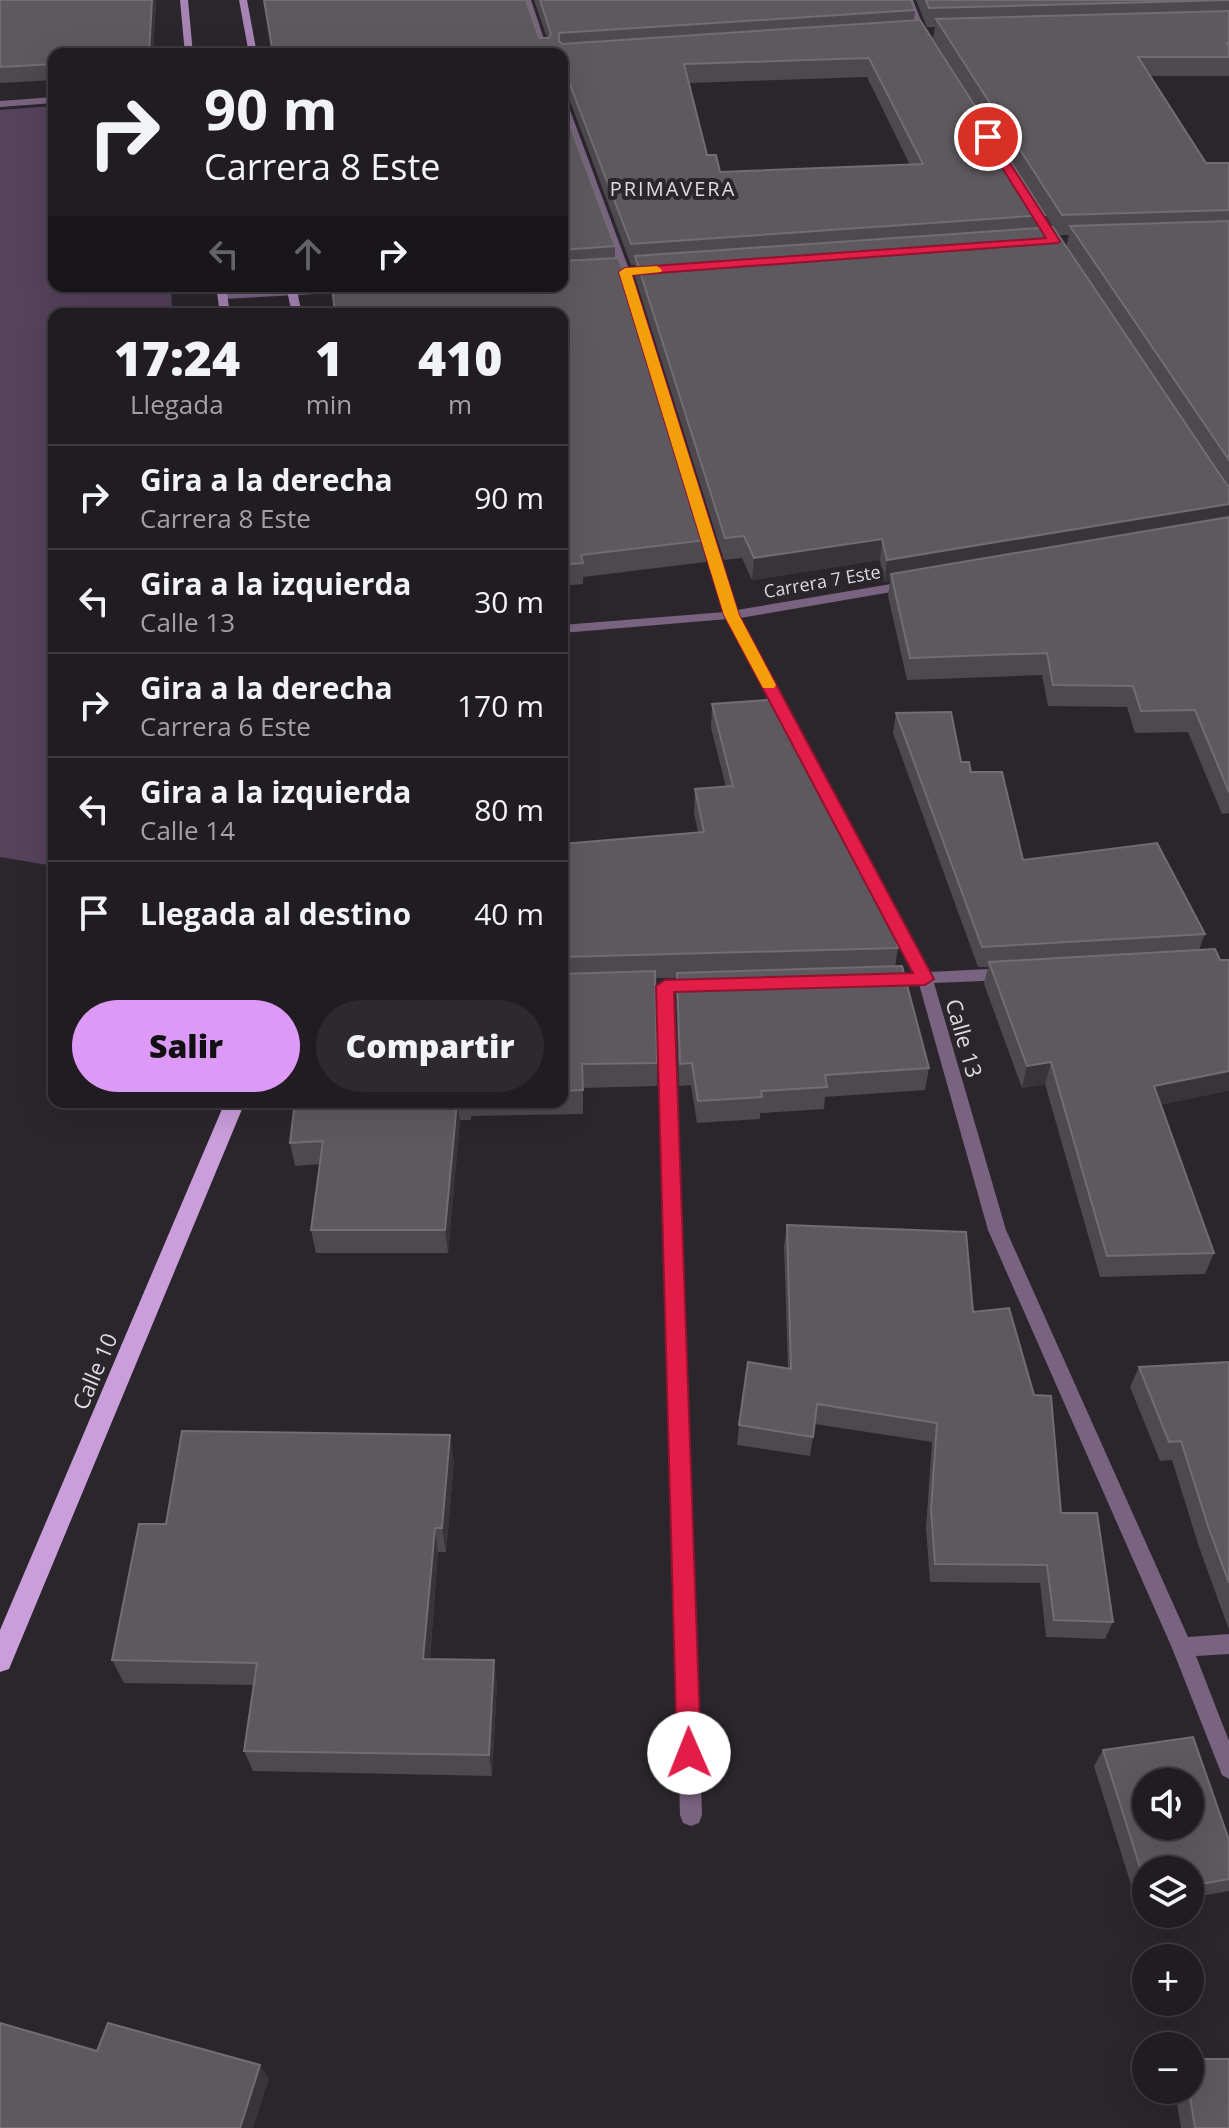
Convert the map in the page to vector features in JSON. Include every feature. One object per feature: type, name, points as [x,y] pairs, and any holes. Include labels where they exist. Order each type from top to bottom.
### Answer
[{"type":"main road","points":[[184,0],[188,48]]},
{"type":"main road","points":[[243,0],[252,48]]},
{"type":"main road","name":"Calle 10","points":[[0,1660],[232,1108]]},
{"type":"street","points":[[527,0],[543,48]]},
{"type":"street","points":[[909,0],[930,46]]},
{"type":"street","points":[[907,34],[938,33]]},
{"type":"street","points":[[0,104],[48,100]]},
{"type":"street","points":[[568,118],[625,272],[732,615],[791,727]]},
{"type":"street","name":"Carrera 7 Este","points":[[568,629],[732,615],[918,583]]},
{"type":"street","name":"Calle 13","points":[[873,881],[925,979],[997,1230],[1182,1647],[1229,1768]]},
{"type":"street","points":[[864,981],[1032,973]]},
{"type":"street","points":[[665,986],[691,1815]]},
{"type":"street","points":[[1182,1647],[1229,1644]]},
{"type":"shaded area","points":[[48,106],[48,292],[171,292],[172,308],[48,308],[48,865],[0,857],[0,110]]},
{"type":"building","points":[[0,0],[152,0],[149,48],[48,48],[48,64],[0,67]]},
{"type":"building","points":[[264,0],[526,0],[539,38],[549,38],[551,34],[540,0],[911,0],[915,10],[559,33],[559,41],[562,44],[920,20],[1045,215],[631,244],[569,82],[568,48],[272,48]],"holes":[[[869,58],[923,164],[720,172],[716,155],[707,155],[684,64]]]},
{"type":"building","points":[[926,0],[1229,0],[929,8]]},
{"type":"building","points":[[1229,11],[1229,57],[1138,57],[1206,163],[1229,163],[1229,210],[1062,215],[936,19]]},
{"type":"building","points":[[568,120],[615,246],[568,250]]},
{"type":"building","points":[[1229,221],[1229,460],[1070,226]]},
{"type":"building","points":[[1053,227],[1229,486],[1229,504],[887,560],[882,539],[754,558],[744,536],[725,538],[635,256]]},
{"type":"building","points":[[619,258],[707,540],[581,555],[583,563],[568,564],[568,308],[334,308],[333,292],[568,292],[568,261]]},
{"type":"building","points":[[1229,517],[1229,792],[1195,710],[1141,711],[1133,686],[1053,685],[1047,653],[910,658],[891,574]]},
{"type":"building","points":[[781,699],[883,890],[898,948],[568,957],[568,843],[704,832],[695,789],[733,786],[712,704]]},
{"type":"building","points":[[951,712],[961,762],[969,762],[971,772],[1002,772],[1023,860],[1157,843],[1205,934],[982,947],[896,713]]},
{"type":"building","points":[[1215,949],[1220,960],[1229,960],[1229,1071],[1154,1086],[1214,1253],[1107,1256],[1051,1062],[1027,1066],[989,962]]},
{"type":"building","points":[[902,966],[929,1068],[825,1075],[827,1087],[761,1091],[762,1097],[698,1101],[692,1063],[680,1064],[677,973]]},
{"type":"building","points":[[655,971],[657,1063],[582,1064],[583,1090],[568,1091],[568,974]]},
{"type":"building","points":[[294,1108],[456,1108],[445,1230],[311,1230],[323,1141],[290,1143]]},
{"type":"building","points":[[787,1225],[966,1232],[973,1312],[1009,1308],[1034,1395],[1051,1396],[1061,1513],[1097,1513],[1113,1622],[1054,1620],[1047,1565],[935,1564],[931,1509],[937,1423],[817,1404],[813,1437],[739,1425],[748,1362],[791,1369]]},
{"type":"building","points":[[1229,1362],[1229,1583],[1181,1441],[1169,1442],[1139,1367]]},
{"type":"building","points":[[182,1431],[450,1435],[442,1528],[435,1528],[423,1659],[494,1660],[489,1755],[244,1751],[257,1663],[112,1660],[139,1524],[166,1524]]},
{"type":"building","points":[[1193,1737],[1204,1768],[1132,1768],[1132,1840],[1204,1840],[1204,1768],[1229,1840],[1229,1879],[1204,1883],[1204,1856],[1137,1856],[1103,1750]]},
{"type":"building","points":[[0,2023],[97,2051],[108,2023],[260,2065],[240,2128],[0,2128]]},
{"type":"building","points":[[1204,2059],[1229,2059],[1229,2128],[1195,2128],[1191,2104],[1204,2104]]},
{"type":"slow traffic","points":[[657,270],[625,272],[732,615],[769,685]]},
{"type":"district","name":"PRIMAVERA","points":[[673,188]]},
{"type":"route","points":[[689,1753],[678,1320],[665,986],[925,979],[732,615],[625,272],[1054,241],[988,137]]}]
